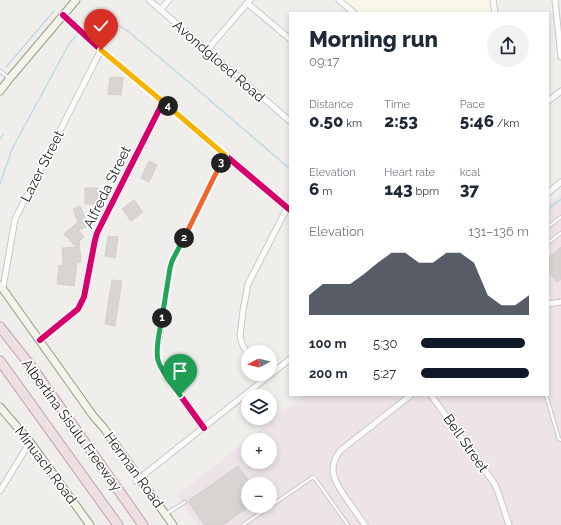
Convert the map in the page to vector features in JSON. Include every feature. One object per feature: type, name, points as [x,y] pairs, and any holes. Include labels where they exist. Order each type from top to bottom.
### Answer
[{"type":"highway","name":"Albertina Sisulu Freeway","points":[[0,327],[34,370],[143,525]]},
{"type":"highway","name":"Albertina Sisulu Freeway","points":[[0,361],[118,525]]},
{"type":"main road","points":[[0,91],[76,0]]},
{"type":"main road","name":"Herman Road","points":[[1,286],[94,416],[100,429],[173,525]]},
{"type":"main road","name":"Minuach Road","points":[[0,407],[30,442],[90,525]]},
{"type":"main road","name":"Herman Road","points":[[138,480],[169,525]]},
{"type":"street","name":"Avondgloed Road","points":[[149,0],[289,120]]},
{"type":"street","points":[[160,10],[169,0]]},
{"type":"street","points":[[339,0],[353,12]]},
{"type":"street","points":[[493,0],[495,12]]},
{"type":"street","points":[[555,0],[561,57]]},
{"type":"street","points":[[208,50],[249,2],[289,37]]},
{"type":"street","points":[[63,15],[101,50],[289,209],[248,284],[240,336],[243,345]]},
{"type":"street","name":"Lazer Street","points":[[1,286],[15,220],[101,50]]},
{"type":"street","points":[[549,100],[561,91]]},
{"type":"street","name":"Alfreda Street","points":[[40,340],[82,304],[97,233],[163,102]]},
{"type":"street","points":[[204,428],[159,363],[157,355],[171,265],[225,155]]},
{"type":"street","points":[[549,192],[561,182]]},
{"type":"street","points":[[549,304],[561,302]]},
{"type":"street","points":[[277,368],[289,360]]},
{"type":"street","points":[[138,480],[204,428],[258,381]]},
{"type":"street","points":[[365,525],[338,487],[333,475],[336,458],[341,450],[410,396]]},
{"type":"street","name":"Bell Street","points":[[432,396],[494,483],[508,525]]},
{"type":"street","points":[[0,491],[30,442]]},
{"type":"lane","points":[[0,71],[10,78]]},
{"type":"lane","points":[[549,226],[561,217]]},
{"type":"lane","points":[[549,242],[561,233]]},
{"type":"lane","points":[[546,396],[559,439],[561,440]]},
{"type":"lane","points":[[243,525],[314,478],[348,525]]},
{"type":"lane","points":[[166,515],[185,502]]},
{"type":"shaded area","points":[[343,0],[494,0],[495,12],[357,12]]},
{"type":"shaded area","points":[[561,194],[561,525],[198,525],[177,495],[241,445],[241,469],[277,469],[277,433],[256,433],[267,425],[277,425],[277,417],[304,396],[549,396],[549,204]]},
{"type":"building","points":[[110,77],[123,78],[121,95],[108,94]]},
{"type":"building","points":[[149,161],[157,165],[149,182],[141,178]]},
{"type":"building","points":[[85,188],[98,188],[98,204],[85,204]]},
{"type":"building","points":[[134,200],[143,212],[131,221],[122,209]]},
{"type":"building","points":[[80,206],[88,226],[78,230],[84,237],[79,241],[81,262],[77,263],[74,286],[57,284],[59,265],[63,266],[62,248],[76,247],[64,234],[78,222],[73,209]]},
{"type":"building","points":[[108,236],[118,237],[115,258],[105,256]]},
{"type":"building","points":[[561,247],[561,279],[557,282],[549,272],[549,257]]},
{"type":"building","points":[[112,280],[122,281],[115,326],[105,324]]},
{"type":"building","points":[[238,466],[246,477],[241,477],[241,512],[223,525],[204,525],[188,501]]},
{"type":"waterway","points":[[6,67],[54,11]]},
{"type":"waterway","points":[[89,28],[102,20],[116,24],[129,32],[289,168]]},
{"type":"waterway","points":[[0,184],[12,149],[69,44],[76,36]]},
{"type":"waterway","points":[[0,139],[3,135]]},
{"type":"waterway","points":[[549,208],[561,199]]},
{"type":"cycle path","points":[[63,15],[101,50],[289,209]]},
{"type":"cycle path","points":[[40,340],[78,309],[84,297],[97,233],[163,102]]},
{"type":"cycle path","points":[[204,428],[159,363],[157,355],[171,265],[225,155]]},
{"type":"route","points":[[101,50],[225,155],[172,261],[169,271],[157,355],[158,361],[166,376],[180,395]]}]
